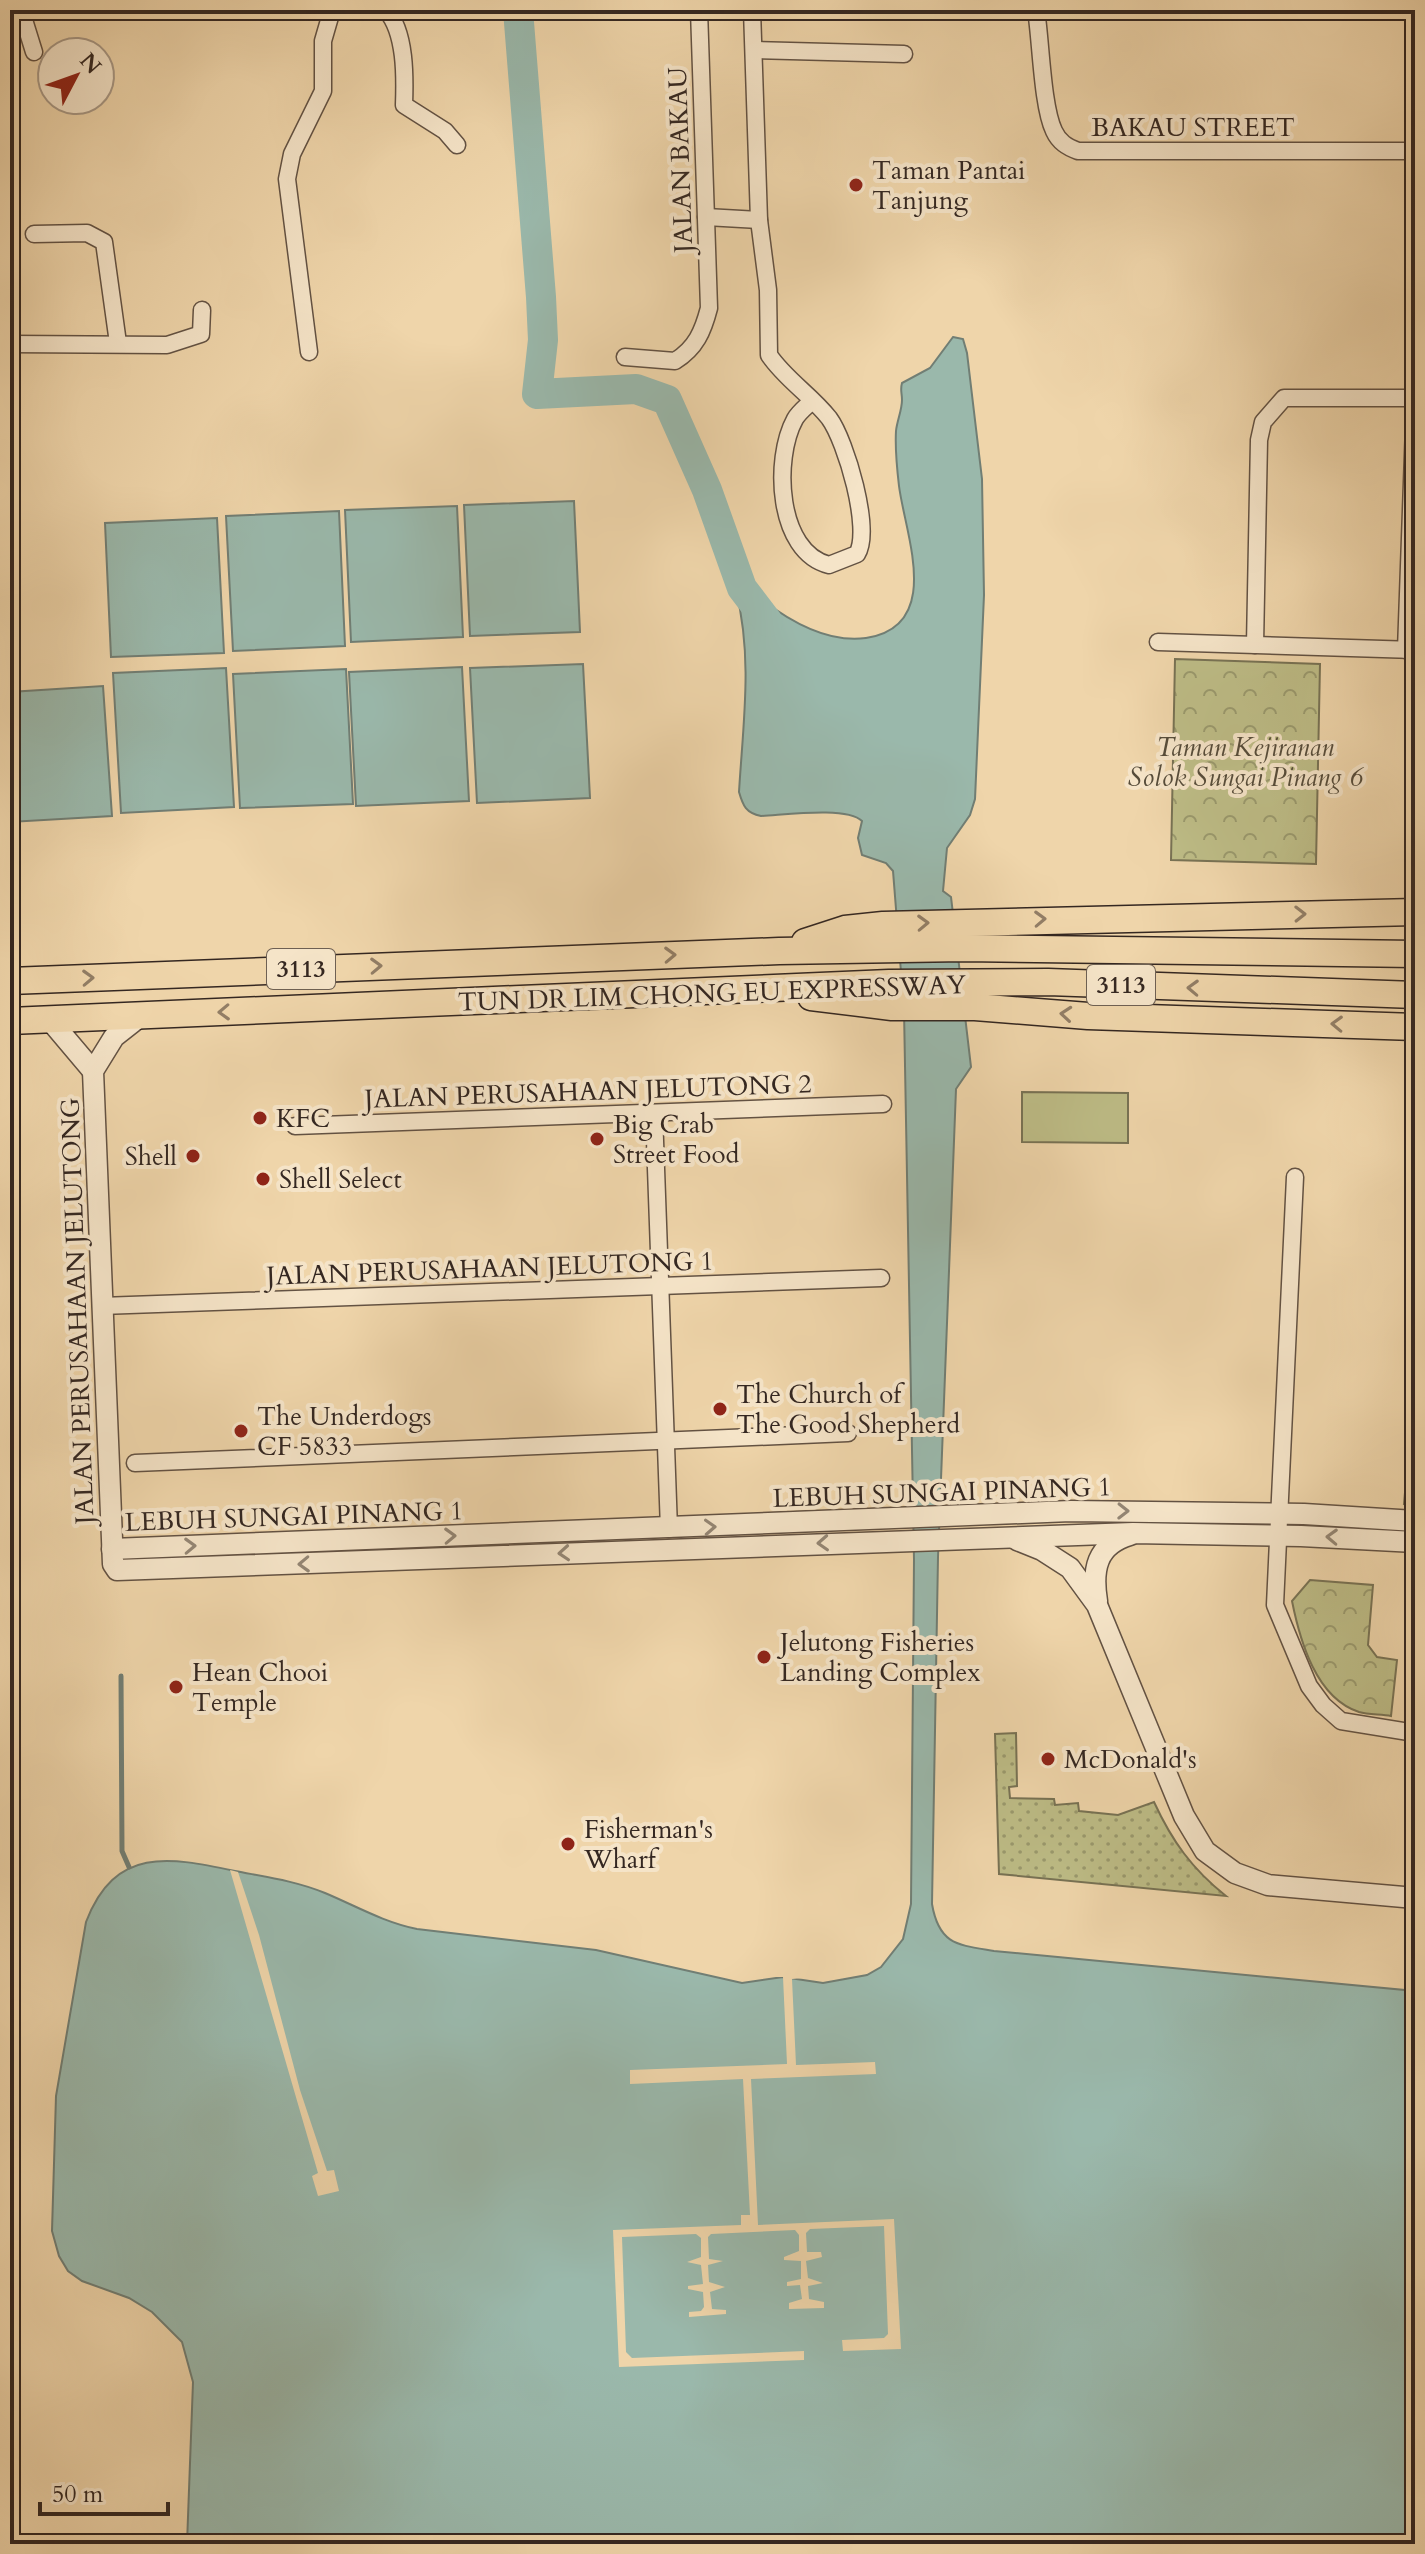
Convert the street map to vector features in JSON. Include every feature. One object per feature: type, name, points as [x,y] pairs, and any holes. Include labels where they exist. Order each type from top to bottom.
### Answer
[{"type":"highway","points":[[963,935],[1415,912]]},
{"type":"highway","name":"TUN DR LIM CHONG EU EXPRESSWAY","points":[[10,981],[779,951],[886,937],[963,935],[1272,952],[1415,954]]},
{"type":"highway","name":"TUN DR LIM CHONG EU EXPRESSWAY","points":[[10,1021],[781,987],[890,995],[972,995],[1048,982],[1415,995]]},
{"type":"highway","points":[[972,995],[1088,1016],[1415,1027]]},
{"type":"street","points":[[21,10],[34,52]]},
{"type":"street","points":[[309,352],[287,179],[292,154],[323,91],[323,41],[332,10]]},
{"type":"street","points":[[386,10],[396,26],[406,91],[404,105],[445,131],[457,145]]},
{"type":"street","name":"JALAN BAKAU","points":[[625,357],[670,362],[680,359],[692,348],[704,328],[709,308],[699,10]]},
{"type":"street","points":[[752,10],[759,220],[768,290],[769,355],[829,418],[843,441],[863,528],[857,554],[829,565],[808,557],[797,543],[791,534],[785,506],[784,478],[792,426],[798,414],[812,401]]},
{"type":"street","name":"BAKAU STREET","points":[[1036,10],[1050,120],[1059,139],[1068,148],[1078,151],[1415,151]]},
{"type":"street","points":[[755,50],[904,54]]},
{"type":"street","points":[[706,217],[759,220]]},
{"type":"street","points":[[34,234],[87,233],[104,242],[118,343]]},
{"type":"street","points":[[10,344],[167,345],[197,338],[204,329],[202,310]]},
{"type":"street","points":[[1158,642],[1410,650],[1415,398],[1284,398],[1263,422],[1259,440],[1255,645]]},
{"type":"street","name":"JALAN PERUSAHAAN JELUTONG","points":[[112,1549],[93,1071],[114,1037],[142,1015]]},
{"type":"street","name":"JALAN PERUSAHAAN JELUTONG","points":[[50,1020],[93,1071]]},
{"type":"street","name":"JALAN PERUSAHAAN JELUTONG 2","points":[[295,1126],[883,1104]]},
{"type":"street","points":[[654,1113],[669,1529]]},
{"type":"street","points":[[1295,1177],[1275,1605],[1309,1686],[1341,1721],[1415,1733]]},
{"type":"street","name":"JALAN PERUSAHAAN JELUTONG 1","points":[[101,1306],[881,1278]]},
{"type":"street","points":[[135,1463],[848,1433]]},
{"type":"street","name":"LEBUH SUNGAI PINANG 1","points":[[1415,1521],[1280,1513],[1071,1511],[112,1549],[114,1567],[120,1571],[1133,1533],[1415,1542]]},
{"type":"street","points":[[1097,1605],[1094,1579],[1098,1559],[1108,1546],[1133,1533]]},
{"type":"street","points":[[1006,1536],[1042,1550],[1070,1568],[1097,1605],[1184,1816],[1205,1851],[1235,1873],[1277,1887],[1415,1898]]},
{"type":"green space","name":"Taman Kejiranan Solok Sungai Pinang 6","points":[[1175,659],[1320,664],[1316,864],[1171,860]]},
{"type":"green space","points":[[1022,1092],[1128,1093],[1128,1143],[1022,1142]]},
{"type":"green space","points":[[1415,1377],[1415,1505],[1404,1504]]},
{"type":"green space","points":[[1310,1580],[1373,1585],[1368,1645],[1377,1657],[1397,1660],[1391,1716],[1363,1713],[1344,1705],[1321,1681],[1312,1666],[1292,1601]]},
{"type":"green space","points":[[1016,1733],[1017,1786],[1009,1787],[1010,1798],[1054,1799],[1055,1805],[1078,1803],[1079,1811],[1118,1815],[1154,1802],[1184,1854],[1226,1896],[999,1874],[995,1734]]},
{"type":"shaded area","points":[[953,337],[963,339],[967,353],[982,479],[984,595],[975,799],[970,815],[947,848],[943,891],[951,897],[971,1067],[956,1089],[938,1557],[932,1904],[935,1918],[945,1935],[952,1941],[981,1949],[1415,1991],[1415,2544],[187,2544],[193,2382],[182,2342],[152,2312],[129,2298],[82,2281],[68,2271],[59,2256],[52,2231],[56,2096],[86,1922],[98,1897],[112,1880],[128,1869],[147,1863],[188,1862],[303,1885],[381,1918],[417,1929],[596,1950],[742,1983],[783,1977],[823,1983],[867,1975],[881,1967],[903,1939],[911,1904],[914,1560],[904,1010],[893,871],[886,863],[862,855],[858,838],[862,821],[854,816],[799,813],[761,816],[744,805],[739,792],[745,666],[736,591],[750,590],[789,618],[834,637],[866,638],[890,630],[905,616],[912,597],[914,576],[896,458],[901,385],[930,368]]},
{"type":"shaded area","points":[[574,501],[580,632],[470,636],[464,505]]},
{"type":"shaded area","points":[[457,506],[463,637],[351,642],[345,510]]},
{"type":"shaded area","points":[[339,511],[345,646],[233,651],[226,516]]},
{"type":"shaded area","points":[[217,518],[224,653],[111,657],[105,523]]},
{"type":"shaded area","points":[[583,664],[590,798],[477,803],[470,668]]},
{"type":"shaded area","points":[[462,667],[469,801],[356,806],[349,672]]},
{"type":"shaded area","points":[[226,668],[234,807],[121,813],[113,673]]},
{"type":"shaded area","points":[[346,669],[353,804],[240,808],[233,674]]},
{"type":"shaded area","points":[[103,686],[112,816],[10,822],[10,692]]},
{"type":"pier","points":[[230,1870],[238,1872],[259,1935],[300,2090],[327,2171],[334,2170],[339,2191],[318,2196],[312,2176],[318,2173]]},
{"type":"pier","points":[[769,1973],[802,1974],[803,1978],[792,1979],[796,2065],[875,2062],[876,2074],[751,2079],[758,2225],[894,2219],[901,2349],[843,2351],[842,2340],[884,2338],[888,2334],[884,2226],[810,2229],[806,2233],[807,2252],[821,2252],[822,2257],[806,2261],[808,2278],[823,2283],[808,2286],[809,2299],[824,2302],[824,2308],[789,2309],[789,2303],[802,2299],[800,2285],[787,2286],[787,2282],[801,2279],[801,2261],[784,2260],[784,2257],[799,2251],[799,2235],[795,2230],[711,2234],[708,2237],[709,2259],[723,2261],[708,2265],[709,2282],[725,2287],[710,2292],[712,2309],[726,2310],[726,2314],[689,2317],[689,2312],[701,2311],[704,2307],[703,2292],[688,2289],[688,2286],[703,2284],[701,2265],[687,2262],[701,2257],[701,2238],[696,2234],[622,2237],[626,2352],[632,2358],[804,2351],[804,2360],[619,2367],[613,2230],[741,2225],[741,2215],[750,2215],[743,2079],[630,2084],[630,2070],[787,2064],[783,1977],[769,1977]]},
{"type":"waterway","points":[[518,10],[541,297],[543,340],[537,394],[636,389],[667,400],[707,490],[742,588],[768,622]]},
{"type":"waterway","points":[[121,1676],[122,1851],[129,1867]]},
{"type":"place","name":"Taman Pantai Tanjung","points":[[856,185]]},
{"type":"place","name":"KFC","points":[[260,1118]]},
{"type":"place","name":"Big Crab Street Food","points":[[597,1139]]},
{"type":"place","name":"Shell","points":[[193,1156]]},
{"type":"place","name":"Shell Select","points":[[263,1179]]},
{"type":"place","name":"The Church of The Good Shepherd","points":[[720,1409]]},
{"type":"place","name":"The Underdogs CF 5833","points":[[241,1431]]},
{"type":"place","name":"Jelutong Fisheries Landing Complex","points":[[764,1657]]},
{"type":"place","name":"Hean Chooi Temple","points":[[176,1687]]},
{"type":"place","name":"McDonald's","points":[[1048,1759]]},
{"type":"place","name":"Fisherman's Wharf","points":[[568,1844]]}]
